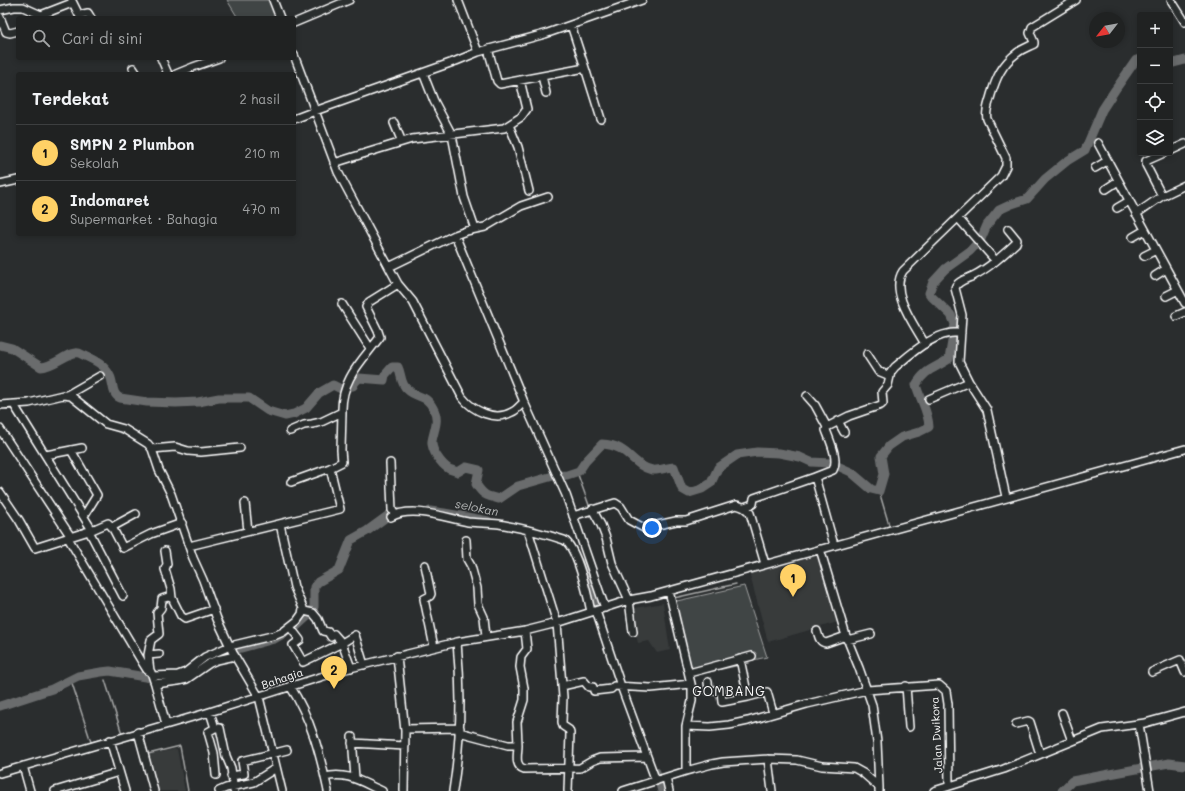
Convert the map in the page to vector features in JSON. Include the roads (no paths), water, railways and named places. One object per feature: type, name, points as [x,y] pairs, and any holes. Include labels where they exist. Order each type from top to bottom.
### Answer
[{"type":"street","points":[[273,0],[279,16]]},
{"type":"street","points":[[296,22],[349,0]]},
{"type":"street","points":[[458,0],[478,52]]},
{"type":"street","points":[[296,119],[478,52],[508,45],[642,0]]},
{"type":"street","points":[[924,344],[900,298],[898,289],[899,277],[922,251],[1001,176],[1006,166],[1006,158],[987,120],[986,114],[1000,70],[1018,52],[1034,44],[1030,33],[1032,27],[1076,0]]},
{"type":"street","points":[[1171,0],[1185,22]]},
{"type":"street","points":[[0,10],[18,3],[38,16],[72,2],[78,16],[88,13],[90,16]]},
{"type":"street","points":[[0,17],[6,32],[16,32]]},
{"type":"street","points":[[571,25],[601,119]]},
{"type":"street","points":[[488,49],[498,82],[502,84],[585,68]]},
{"type":"street","points":[[162,60],[167,72]]},
{"type":"street","points":[[181,72],[213,60]]},
{"type":"street","points":[[296,60],[334,163],[398,284],[413,302],[459,391],[467,402],[480,411],[496,416],[511,413],[524,402]]},
{"type":"street","points":[[424,73],[434,101],[452,134],[464,197],[475,229]]},
{"type":"street","points":[[542,76],[546,93]]},
{"type":"street","points":[[334,163],[412,139],[500,129],[509,125],[522,117],[527,111],[520,80]]},
{"type":"street","points":[[394,123],[402,142]]},
{"type":"street","points":[[509,125],[518,147],[529,191]]},
{"type":"street","points":[[1098,143],[1185,303]]},
{"type":"street","points":[[1173,150],[1185,144]]},
{"type":"street","points":[[1158,156],[1146,162],[1146,165],[1162,196]]},
{"type":"street","points":[[1095,168],[1107,162]]},
{"type":"street","points":[[0,184],[16,180]]},
{"type":"street","points":[[1106,189],[1118,181]]},
{"type":"street","points":[[1136,214],[1162,196],[1185,186]]},
{"type":"street","points":[[389,267],[455,235],[484,227],[521,206],[548,197]]},
{"type":"street","points":[[1117,208],[1129,201]]},
{"type":"street","points":[[958,218],[994,260]]},
{"type":"street","points":[[1006,497],[987,410],[969,382],[959,362],[955,333],[962,315],[955,286],[979,272],[1017,241],[1008,229]]},
{"type":"street","points":[[1133,237],[1144,230]]},
{"type":"street","points":[[455,235],[524,402],[558,476],[573,516],[598,610],[647,757],[660,780],[669,791]]},
{"type":"street","points":[[1144,256],[1156,250]]},
{"type":"street","points":[[1155,276],[1166,269]]},
{"type":"street","points":[[290,482],[341,463],[342,412],[345,388],[356,367],[380,337],[366,307],[369,302],[398,284]]},
{"type":"street","points":[[1166,296],[1178,290]]},
{"type":"street","points":[[342,304],[370,348]]},
{"type":"street","points":[[1176,316],[1185,312]]},
{"type":"street","points":[[827,428],[838,421],[881,405],[883,403],[881,394],[888,385],[890,376],[895,367],[924,344],[955,333]]},
{"type":"street","points":[[867,354],[878,371],[890,376]]},
{"type":"street","points":[[0,406],[29,403],[67,395],[100,376]]},
{"type":"street","points":[[929,399],[969,382]]},
{"type":"street","points":[[67,395],[75,399],[106,424],[124,429],[148,444],[152,449],[159,470],[171,494],[189,546],[232,651],[259,697],[282,791]]},
{"type":"street","points":[[744,507],[753,504],[754,498],[815,477],[832,470],[835,465],[826,430],[827,428],[815,405],[808,396]]},
{"type":"street","points":[[14,405],[84,516],[123,596]]},
{"type":"street","points":[[290,431],[304,425],[321,422],[342,412]]},
{"type":"street","points":[[838,421],[844,432]]},
{"type":"street","points":[[0,429],[69,538],[152,676],[178,681],[187,679],[210,663],[232,651]]},
{"type":"street","points":[[152,449],[175,447],[186,451],[201,452],[240,448]]},
{"type":"street","points":[[46,455],[82,448]]},
{"type":"street","name":"Bahagia","points":[[0,773],[210,712],[364,664],[457,642],[525,631],[557,623],[627,602],[669,593],[764,564],[1185,449]]},
{"type":"street","points":[[71,450],[97,495],[84,516]]},
{"type":"street","points":[[390,462],[393,514],[412,512],[430,513],[469,522],[498,524],[528,530],[568,542],[576,557],[585,586],[598,610]]},
{"type":"street","points":[[189,546],[340,509],[330,468]]},
{"type":"street","points":[[815,477],[834,545]]},
{"type":"street","points":[[0,492],[19,520],[35,548],[90,531],[108,523],[112,527],[123,548],[151,534],[182,523]]},
{"type":"street","points":[[245,503],[248,531]]},
{"type":"street","points":[[573,516],[615,503],[621,507],[629,520],[644,528],[676,521],[686,521],[736,505],[744,507],[750,513],[764,564]]},
{"type":"street","points":[[590,510],[604,532],[612,563],[627,602],[633,632]]},
{"type":"street","points":[[112,527],[136,514]]},
{"type":"street","points":[[280,524],[294,587],[304,611]]},
{"type":"street","points":[[528,530],[557,623],[562,686],[562,725],[564,728],[569,730],[570,733],[568,791]]},
{"type":"street","points":[[466,540],[467,558],[471,566],[477,588],[478,604],[484,617],[486,637]]},
{"type":"street","points":[[820,549],[846,638],[872,705],[876,736],[879,789]]},
{"type":"street","points":[[165,551],[167,564],[166,569],[172,598],[181,616],[185,619],[214,609]]},
{"type":"street","points":[[425,565],[431,594],[424,599],[434,647]]},
{"type":"street","points":[[669,593],[691,672],[692,700],[686,726],[686,770]]},
{"type":"street","points":[[166,724],[152,676],[148,655],[151,640],[159,634],[157,613],[162,607],[161,601],[168,597],[172,598]]},
{"type":"street","points":[[152,676],[178,675],[186,672],[205,657],[232,651],[276,635],[291,628],[304,611]]},
{"type":"street","points":[[304,611],[313,613],[318,619],[323,631],[328,632],[330,637],[334,634],[342,643],[351,668]]},
{"type":"street","points":[[291,628],[300,640],[293,645],[303,662],[355,635],[364,664]]},
{"type":"street","points":[[525,631],[527,649],[520,657],[524,700],[517,722],[518,764],[521,769],[580,768],[600,758],[647,757]]},
{"type":"street","points":[[817,631],[820,640],[826,643],[870,634]]},
{"type":"street","points":[[453,791],[460,730],[460,679],[457,642]]},
{"type":"street","points":[[148,655],[158,654]]},
{"type":"street","points":[[397,656],[405,730],[404,791]]},
{"type":"street","points":[[691,672],[741,663],[752,656]]},
{"type":"street","points":[[1152,672],[1180,660],[1185,672]]},
{"type":"street","points":[[741,663],[748,697]]},
{"type":"street","points":[[562,686],[584,681],[589,687],[593,687],[594,691],[604,691],[611,689],[614,686],[651,688],[691,684]]},
{"type":"street","points":[[708,682],[709,691],[720,690],[722,702],[767,692],[773,713]]},
{"type":"street","name":"Jalan Dwikora","points":[[686,726],[710,727],[729,725],[867,690],[906,686],[939,685],[946,691],[949,786]]},
{"type":"street","points":[[290,686],[302,704],[312,729],[328,791]]},
{"type":"street","points":[[906,686],[909,727]]},
{"type":"street","points":[[210,712],[215,728]]},
{"type":"street","points":[[934,791],[1004,769],[1107,728],[1139,724],[1185,712]]},
{"type":"street","points":[[1062,713],[1072,742]]},
{"type":"street","points":[[1016,724],[1028,721],[1030,722],[1040,754]]},
{"type":"street","points":[[1139,724],[1150,791]]},
{"type":"street","points":[[216,775],[214,753],[208,732],[215,728],[220,728],[226,756],[231,768],[234,789]]},
{"type":"street","points":[[405,730],[460,730],[508,745],[518,745]]},
{"type":"street","points":[[138,732],[154,791]]},
{"type":"street","points":[[110,740],[125,791]]},
{"type":"street","points":[[355,778],[352,740],[405,746]]},
{"type":"street","points":[[232,776],[244,774],[242,761],[287,750]]},
{"type":"street","points":[[623,791],[660,780],[686,770],[723,762],[768,759],[798,760],[822,766],[854,768],[863,773],[879,789]]},
{"type":"street","points":[[768,759],[772,791]]},
{"type":"street","points":[[23,766],[30,791]]},
{"type":"street","points":[[219,791],[234,789],[254,782],[276,768]]},
{"type":"street","points":[[55,791],[80,787],[119,772]]},
{"type":"street","points":[[325,777],[336,775],[355,778],[382,791]]},
{"type":"waterway","points":[[0,345],[12,348],[41,367],[51,364],[71,354],[79,353],[97,362],[104,368],[111,379],[115,394],[120,398],[147,402],[176,403],[198,402],[219,398],[249,398],[268,411],[285,416],[294,414],[306,408],[319,393],[333,385],[341,389],[353,386],[359,378],[384,380],[385,375],[392,367],[398,367],[405,387],[414,394],[427,400],[435,412],[436,424],[432,445],[440,460],[446,467],[458,472],[466,467],[479,470],[476,484],[478,488],[483,493],[499,499],[518,486],[553,476],[567,475],[579,471],[585,462],[602,444],[611,445],[624,451],[639,464],[652,470],[674,467],[682,489],[689,493],[702,489],[711,483],[718,468],[737,455],[757,452],[779,453],[800,457],[811,462],[831,463],[851,472],[871,489],[879,491],[884,474],[881,456],[889,446],[902,437],[919,432],[929,427],[926,411],[916,385],[926,372],[949,359],[955,324],[951,315],[929,293],[933,282],[945,269],[970,251],[981,239],[987,225],[999,210],[1027,199],[1045,179],[1067,161],[1085,150],[1102,110],[1137,60]]},
{"type":"waterway","points":[[1173,63],[1185,60]]},
{"type":"waterway","points":[[577,472],[590,508]]},
{"type":"waterway","points":[[879,491],[889,525]]},
{"type":"waterway","name":"selokan","points":[[430,511],[488,521]]},
{"type":"waterway","name":"selokan","points":[[208,661],[234,650],[274,639],[297,626],[308,616],[314,607],[314,587],[318,582],[339,570],[351,540],[367,531],[393,512],[397,512]]},
{"type":"waterway","name":"selokan","points":[[581,563],[599,619]]},
{"type":"waterway","points":[[674,598],[736,584]]},
{"type":"waterway","points":[[673,593],[675,601]]},
{"type":"waterway","points":[[743,664],[749,663]]},
{"type":"waterway","points":[[708,672],[739,665]]},
{"type":"waterway","points":[[0,706],[52,689],[78,676],[101,672],[110,671],[161,679]]},
{"type":"waterway","points":[[71,680],[91,742],[122,734]]},
{"type":"waterway","points":[[105,680],[122,734]]},
{"type":"waterway","points":[[148,754],[180,746],[188,791]]},
{"type":"waterway","points":[[1062,791],[1072,781],[1169,763],[1185,765]]},
{"type":"waterway","name":"selokan","points":[[656,772],[662,791]]},
{"type":"place","name":"SMPN 2 Plumbon","points":[[793,597]]},
{"type":"place","name":"Indomaret","points":[[334,689]]},
{"type":"district","name":"GOMBANG","points":[[729,690]]}]
